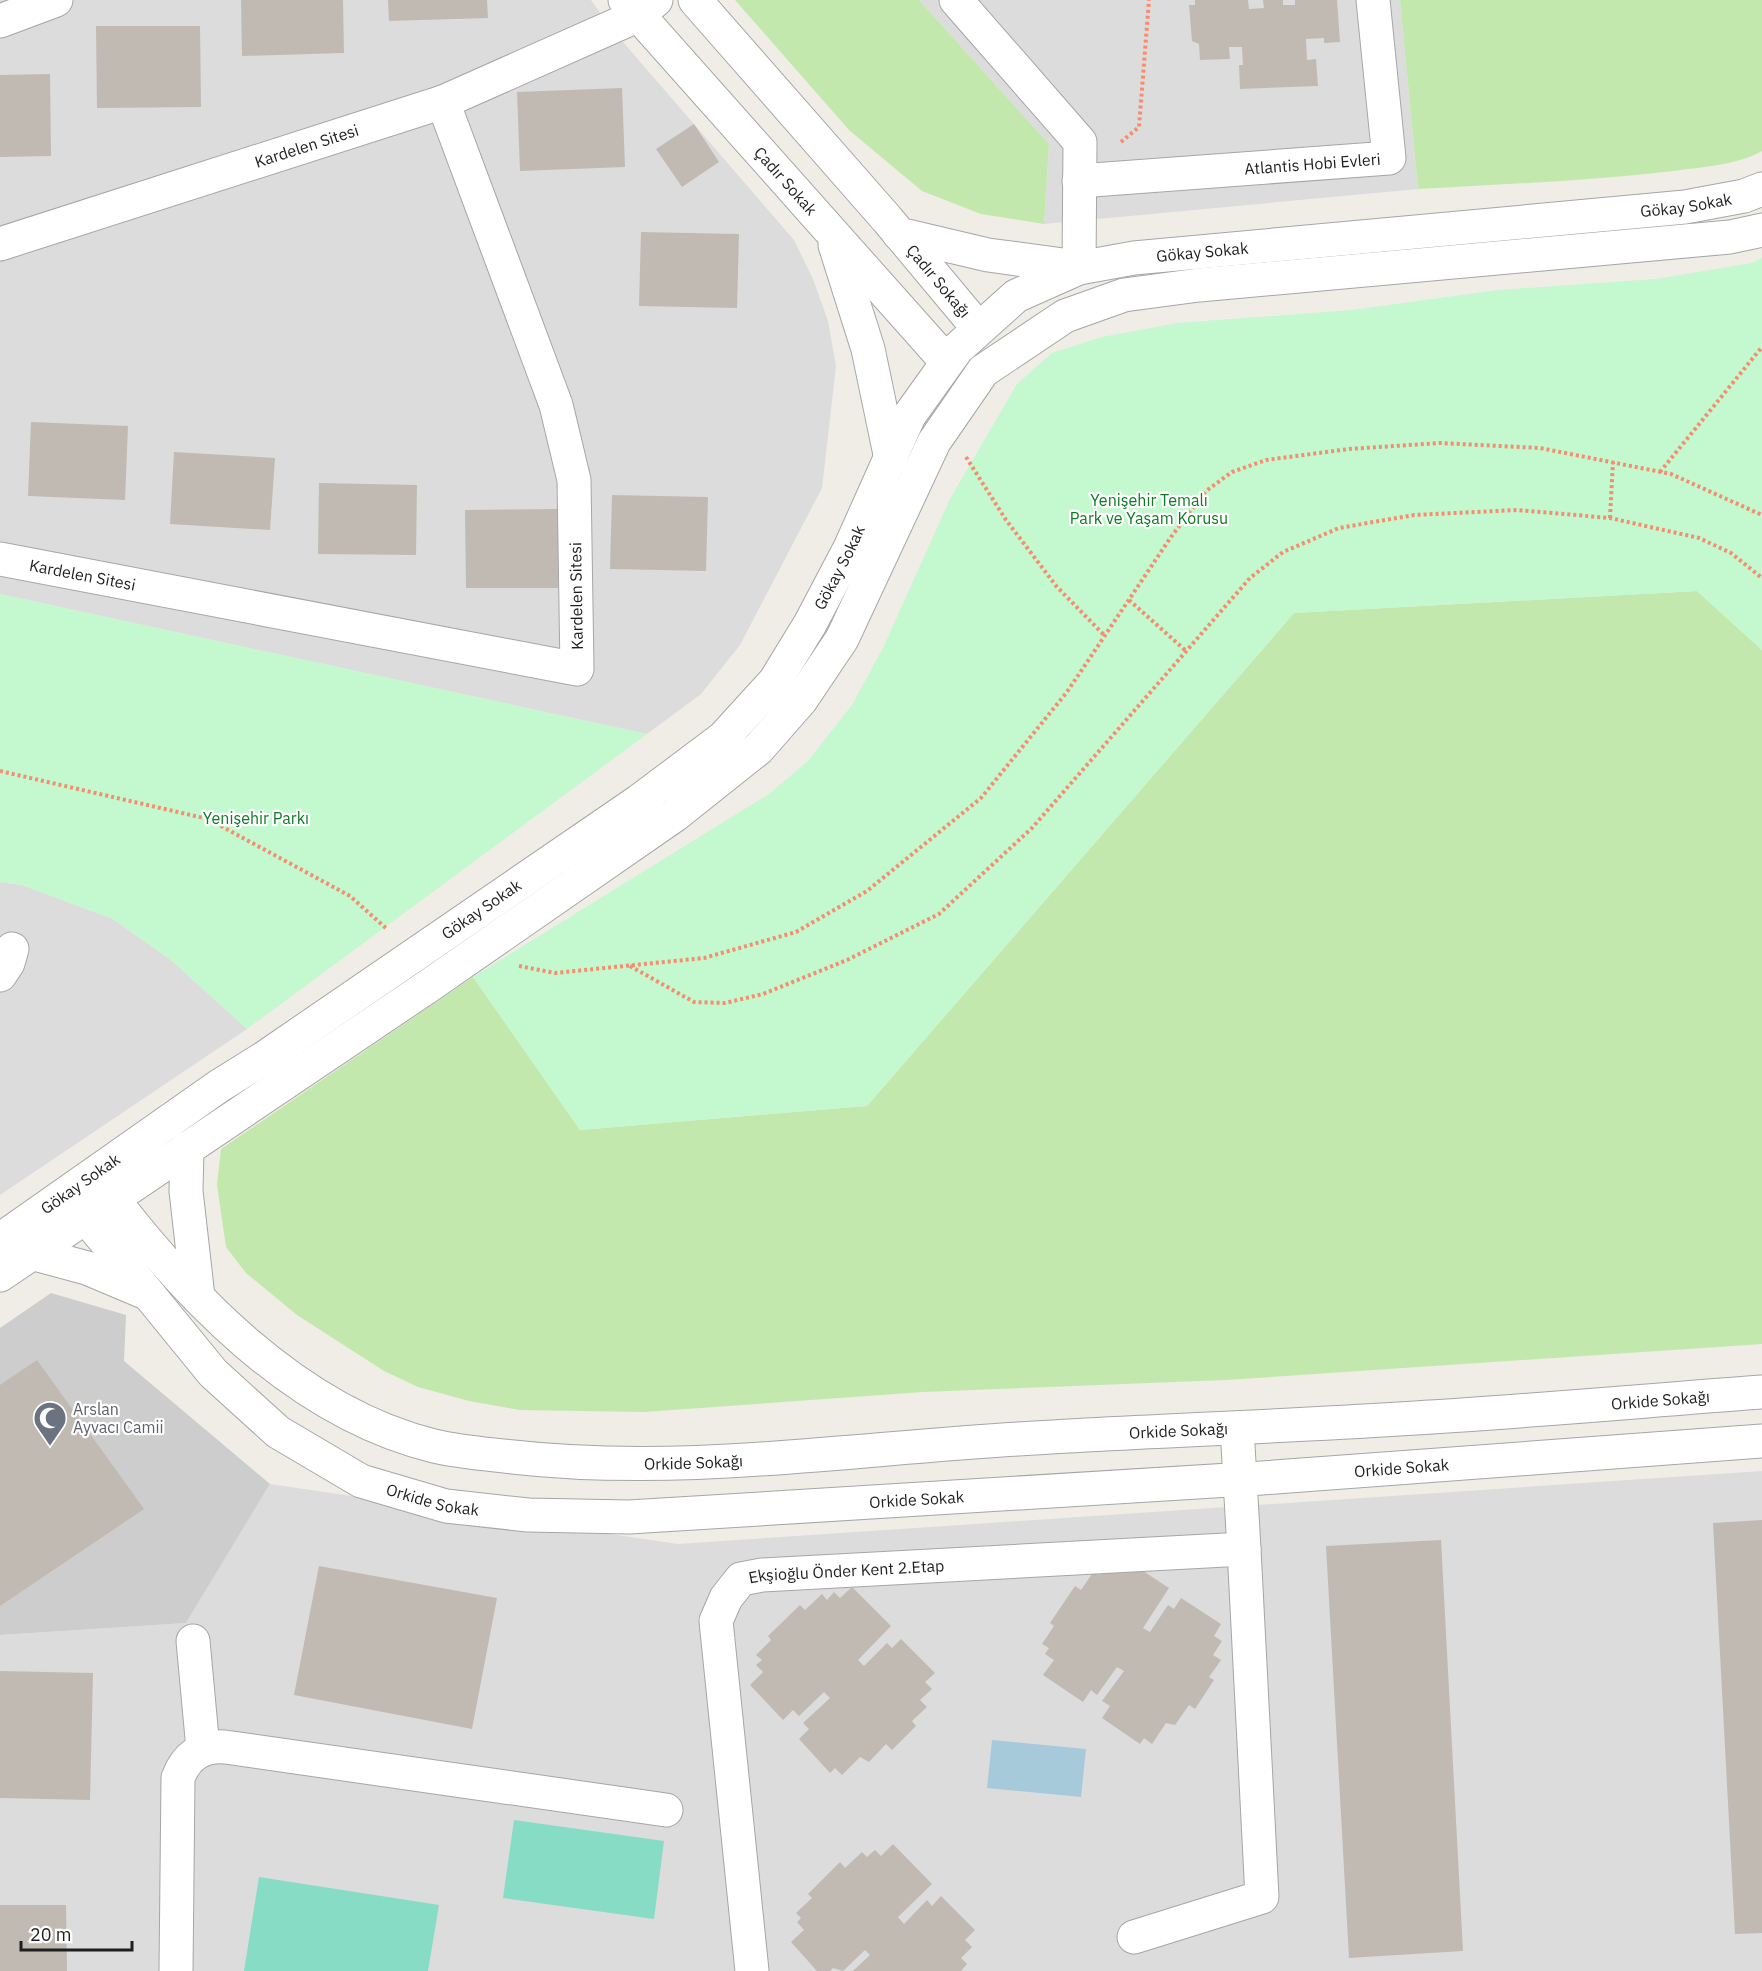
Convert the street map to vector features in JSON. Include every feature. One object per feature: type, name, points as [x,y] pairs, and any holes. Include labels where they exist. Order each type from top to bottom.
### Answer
[{"type":"street","points":[[0,21],[56,0]]},
{"type":"street","points":[[695,0],[899,234],[978,253],[1080,268],[1078,181],[1080,142],[956,0]]},
{"type":"street","name":"Atlantis Hobi Evleri","points":[[1078,181],[1389,158],[1373,0]]},
{"type":"street","name":"Kardelen Sitesi","points":[[0,244],[443,102],[640,5]]},
{"type":"street","name":"Çadır Sokak","points":[[640,5],[830,229],[947,362]]},
{"type":"street","name":"Kardelen Sitesi","points":[[0,559],[577,669],[574,480],[556,405],[443,102]]},
{"type":"street","name":"Gökay Sokak","points":[[0,1240],[76,1205],[103,1186],[219,1086],[415,955],[686,767],[723,738],[751,710],[775,681],[810,624],[850,548],[909,416],[947,362],[978,328],[1016,296],[1080,268],[1146,256],[1685,207],[1744,196],[1762,189]]},
{"type":"street","points":[[830,229],[868,349],[891,459]]},
{"type":"street","name":"Gökay Sokak","points":[[103,1186],[188,1148],[472,956],[675,815],[758,749],[801,700],[842,639],[934,442],[983,371],[1065,316],[1124,295],[1217,283],[1730,237],[1762,230]]},
{"type":"street","name":"Çadır Sokağı","points":[[899,234],[978,328]]},
{"type":"street","points":[[947,362],[983,371],[978,328]]},
{"type":"street","points":[[188,1148],[186,1191],[198,1297]]},
{"type":"street","points":[[103,1186],[198,1297]]},
{"type":"street","points":[[76,1205],[148,1294]]},
{"type":"street","name":"Gökay Sokak","points":[[0,1275],[31,1253],[76,1205]]},
{"type":"street","points":[[31,1253],[87,1268],[148,1294]]},
{"type":"street","name":"Orkide Sokak","points":[[148,1294],[213,1373],[278,1432],[360,1481],[446,1506],[528,1515],[629,1517],[1241,1479],[1762,1440]]},
{"type":"street","name":"Orkide Sokağı","points":[[198,1297],[247,1345],[310,1391],[376,1425],[424,1442],[487,1454],[577,1464],[675,1464],[1017,1439],[1402,1419],[1762,1392]]},
{"type":"street","name":"Orkide Sokağı","points":[[1237,1428],[1241,1479]]},
{"type":"street","points":[[1134,1937],[1262,1897],[1241,1479]]},
{"type":"street","name":"Ekşioğlu Önder Kent 2.Etap","points":[[752,1971],[716,1621],[726,1598],[741,1579],[762,1575],[1244,1549]]},
{"type":"street","points":[[193,1641],[203,1749]]},
{"type":"street","points":[[176,1971],[178,1778],[186,1760],[203,1749],[225,1747],[666,1810]]},
{"type":"path","points":[[1078,181],[1138,127],[1149,0]]},
{"type":"path","points":[[1660,472],[1762,347]]},
{"type":"path","points":[[945,425],[1006,520],[1044,570],[1105,636]]},
{"type":"path","points":[[472,956],[555,973],[704,958],[796,932],[867,891],[981,798],[1067,692],[1171,537],[1206,491],[1232,472],[1266,460],[1349,449],[1440,442],[1540,448],[1660,472],[1762,515]]},
{"type":"path","points":[[1610,518],[1613,462]]},
{"type":"path","points":[[630,966],[693,1002],[725,1004],[763,994],[847,960],[939,914],[1032,828],[1250,578],[1284,552],[1339,528],[1414,515],[1517,510],[1610,518],[1699,538],[1731,553],[1762,578]]},
{"type":"path","points":[[1129,600],[1185,650]]},
{"type":"path","points":[[0,771],[208,819],[350,896],[415,955]]},
{"type":"shaded area","points":[[0,0],[591,0],[611,28],[794,240],[813,279],[828,321],[836,366],[822,488],[740,645],[701,694],[647,734],[0,594]]},
{"type":"shaded area","points":[[919,0],[1400,0],[1418,189],[1044,224],[1049,144]]},
{"type":"shaded area","points":[[0,882],[22,885],[113,919],[171,960],[247,1029],[0,1195]]},
{"type":"shaded area","points":[[51,1293],[126,1315],[124,1361],[270,1484],[186,1623],[0,1635],[0,1328]]},
{"type":"shaded area","points":[[1762,1471],[1762,1971],[0,1971],[0,1635],[186,1623],[270,1484],[678,1544]]},
{"type":"green space","points":[[735,0],[919,0],[1049,144],[1044,224],[981,214],[922,191],[849,130]]},
{"type":"green space","points":[[1400,0],[1762,0],[1762,151],[1730,162],[1673,171],[1578,180],[1418,189]]},
{"type":"green space","name":"Yenişehir Temalı Park ve Yaşam Korusu","points":[[1762,258],[1762,650],[1697,591],[1294,613],[867,1106],[580,1130],[473,977],[769,794],[807,762],[852,705],[883,648],[950,499],[1017,384],[1052,353],[1102,337],[1178,323],[1352,310],[1498,290],[1656,279],[1752,263]]},
{"type":"green space","points":[[1697,591],[1762,650],[1762,1344],[1226,1380],[923,1392],[644,1412],[520,1410],[469,1401],[418,1387],[384,1371],[297,1315],[246,1273],[226,1247],[217,1185],[221,1149],[473,977],[580,1130],[867,1106],[1294,613]]},
{"type":"green space","name":"Yenişehir Parkı","points":[[0,594],[647,734],[247,1029],[171,960],[113,919],[22,885],[0,882]]},
{"type":"green space","points":[[514,1820],[664,1841],[654,1919],[503,1898]]},
{"type":"green space","points":[[259,1877],[439,1905],[428,1971],[244,1971]]},
{"type":"water","points":[[992,1740],[1086,1749],[1081,1797],[987,1788]]},
{"type":"building","points":[[241,0],[343,0],[344,53],[242,56]]},
{"type":"building","points":[[388,0],[487,0],[488,18],[389,21]]},
{"type":"building","points":[[1195,0],[1248,0],[1249,9],[1264,8],[1263,0],[1283,0],[1283,5],[1295,5],[1295,0],[1337,0],[1340,42],[1324,43],[1324,38],[1306,39],[1307,60],[1316,59],[1318,86],[1240,89],[1239,65],[1243,65],[1242,47],[1229,47],[1230,59],[1200,60],[1199,44],[1192,41],[1189,5],[1195,5]]},
{"type":"building","points":[[96,26],[200,26],[201,107],[97,108]]},
{"type":"building","points":[[50,74],[51,156],[0,157],[0,75]]},
{"type":"building","points":[[622,88],[625,167],[520,171],[517,92]]},
{"type":"building","points":[[694,124],[719,162],[682,187],[656,149]]},
{"type":"building","points":[[641,232],[739,234],[737,308],[639,306]]},
{"type":"building","points":[[31,422],[128,426],[125,500],[28,496]]},
{"type":"building","points":[[174,452],[275,458],[270,530],[170,524]]},
{"type":"building","points":[[319,483],[417,485],[416,555],[318,554]]},
{"type":"building","points":[[612,495],[708,497],[706,571],[610,569]]},
{"type":"building","points":[[558,509],[558,588],[466,588],[465,510]]},
{"type":"building","name":"Arslan Ayvacı Camii","points":[[37,1360],[144,1509],[0,1606],[0,1385]]},
{"type":"building","points":[[1762,1520],[1762,1933],[1735,1934],[1713,1523]]},
{"type":"building","points":[[1441,1540],[1463,1951],[1349,1958],[1326,1546]]},
{"type":"building","points":[[1123,1558],[1169,1588],[1143,1628],[1150,1632],[1168,1605],[1174,1609],[1181,1598],[1221,1624],[1214,1636],[1222,1641],[1213,1655],[1221,1660],[1209,1677],[1214,1680],[1195,1709],[1189,1705],[1175,1725],[1166,1723],[1152,1744],[1144,1738],[1140,1744],[1102,1718],[1110,1706],[1102,1701],[1124,1671],[1117,1667],[1097,1695],[1091,1690],[1083,1702],[1043,1675],[1054,1660],[1045,1654],[1049,1648],[1042,1644],[1054,1626],[1050,1623],[1075,1586],[1081,1590],[1094,1571],[1100,1575],[1106,1567]]},
{"type":"building","points":[[319,1566],[497,1598],[472,1729],[294,1695]]},
{"type":"building","points":[[852,1587],[891,1626],[858,1660],[864,1666],[887,1643],[892,1648],[901,1639],[935,1673],[925,1682],[932,1689],[920,1700],[927,1707],[912,1721],[916,1726],[892,1750],[886,1744],[869,1762],[860,1757],[842,1775],[835,1768],[830,1773],[799,1739],[809,1729],[803,1723],[830,1698],[824,1692],[799,1716],[793,1710],[783,1720],[750,1685],[763,1672],[756,1665],[762,1660],[756,1655],[771,1640],[768,1636],[800,1605],[805,1610],[822,1594],[827,1600],[834,1592],[840,1598]]},
{"type":"building","points":[[0,1671],[93,1673],[90,1800],[0,1798]]},
{"type":"building","points":[[893,1844],[932,1884],[898,1917],[904,1924],[927,1900],[932,1906],[941,1896],[975,1930],[965,1940],[972,1947],[961,1958],[967,1964],[961,1971],[853,1971],[870,1955],[865,1950],[843,1971],[833,1968],[830,1971],[817,1971],[791,1942],[804,1930],[797,1922],[801,1918],[796,1913],[812,1898],[808,1894],[840,1862],[845,1868],[862,1852],[867,1857],[875,1850],[881,1856]]},
{"type":"building","points":[[0,1905],[66,1905],[67,1971],[0,1971]]},
{"type":"place","name":"Arslan Ayvacı Camii","points":[[50,1447]]}]
